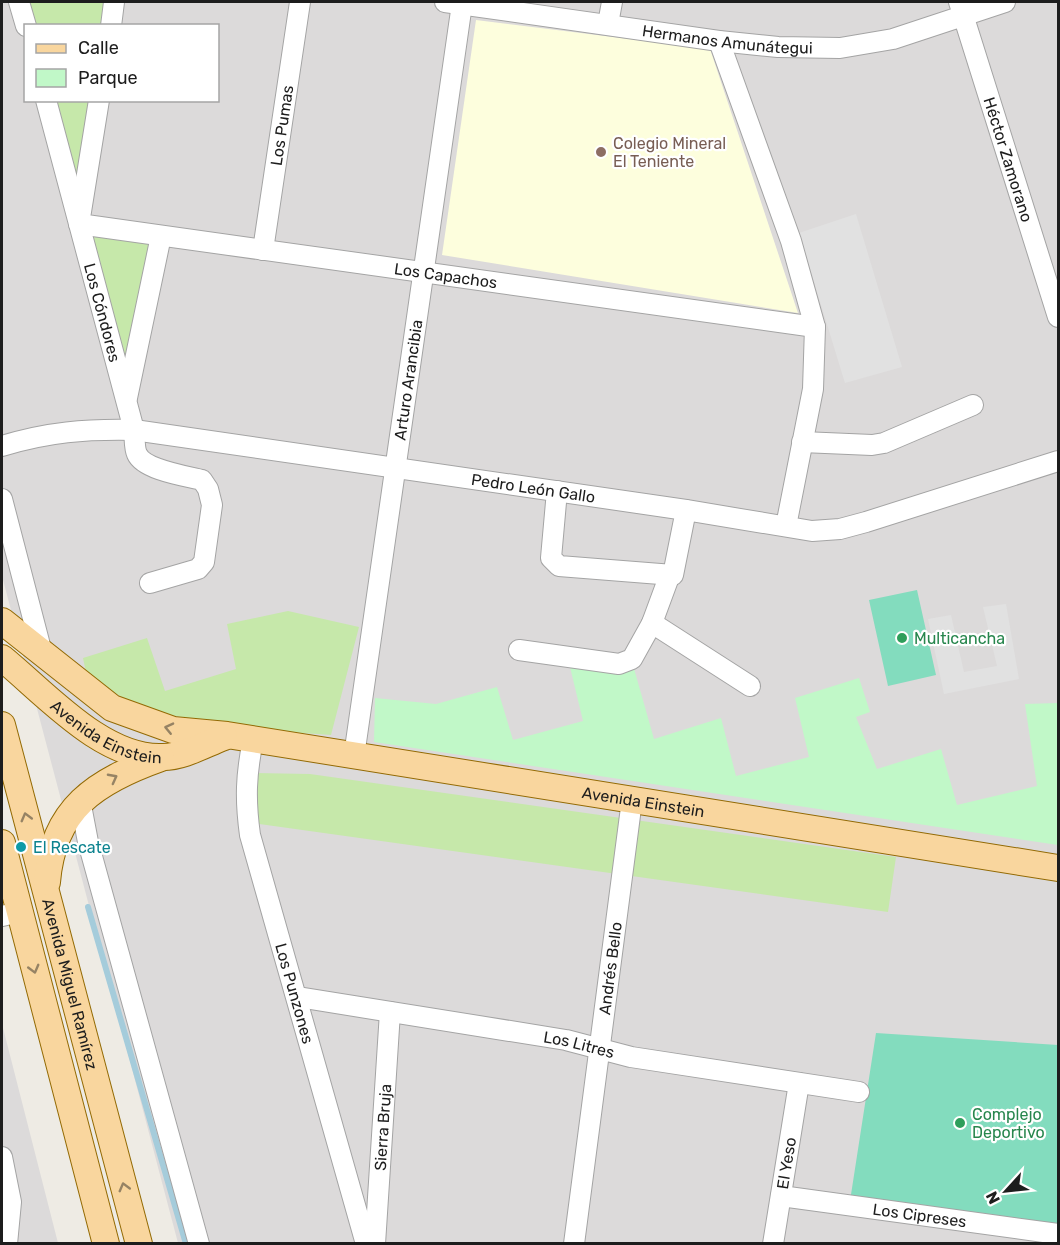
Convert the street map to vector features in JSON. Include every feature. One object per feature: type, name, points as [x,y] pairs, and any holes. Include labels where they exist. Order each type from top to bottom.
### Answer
[{"type":"main road","name":"Avenida Einstein","points":[[2,621],[112,708],[173,730],[227,735],[1059,868]]},
{"type":"main road","name":"Avenida Einstein","points":[[2,658],[100,739],[134,752],[163,758],[188,752],[227,735]]},
{"type":"main road","name":"Avenida Miguel Ramírez","points":[[2,725],[139,1244]]},
{"type":"main road","points":[[46,894],[49,859],[64,821],[80,800],[104,782],[128,770],[163,758]]},
{"type":"main road","name":"Avenida Miguel Ramírez","points":[[2,843],[10,914],[106,1244]]},
{"type":"street","points":[[19,2],[25,24]]},
{"type":"street","points":[[111,24],[114,2]]},
{"type":"street","name":"Los Pumas","points":[[263,250],[300,2]]},
{"type":"street","points":[[608,24],[612,2]]},
{"type":"street","name":"Hermanos Amunátegui","points":[[454,3],[719,41],[778,47],[840,48],[893,39],[961,9],[1005,2]]},
{"type":"street","name":"Arturo Arancibia","points":[[354,756],[424,272],[454,3]]},
{"type":"street","name":"Héctor Zamorano","points":[[961,9],[1054,291],[1059,317]]},
{"type":"street","points":[[719,41],[791,241],[815,327],[813,388],[786,526]]},
{"type":"street","name":"Los Cóndores","points":[[47,102],[134,430],[136,454],[144,462],[159,470],[202,480],[208,489],[212,505],[204,561],[198,569],[150,583]]},
{"type":"street","name":"Los Cóndores","points":[[79,224],[99,102]]},
{"type":"street","name":"Los Capachos","points":[[79,224],[815,327]]},
{"type":"street","name":"Los Cóndores","points":[[126,402],[161,236]]},
{"type":"street","points":[[802,442],[872,445],[884,443],[973,405]]},
{"type":"street","name":"Pedro León Gallo","points":[[2,446],[36,435],[83,429],[134,430],[686,510],[812,531],[840,529],[1059,461]]},
{"type":"street","points":[[557,491],[551,558],[559,566],[669,577]]},
{"type":"street","points":[[2,499],[42,653]]},
{"type":"street","points":[[519,650],[620,664],[632,659],[652,623],[669,577],[675,572],[686,510]]},
{"type":"street","points":[[652,623],[750,686]]},
{"type":"street","name":"Los Punzones","points":[[253,740],[246,779],[245,806],[250,835],[298,997],[366,1244]]},
{"type":"street","points":[[80,800],[88,842],[199,1244]]},
{"type":"street","name":"Andrés Bello","points":[[574,1244],[632,800]]},
{"type":"street","name":"Los Litres","points":[[298,997],[566,1040],[631,1057],[860,1092]]},
{"type":"street","name":"Sierra Bruja","points":[[375,1244],[390,1012]]},
{"type":"street","name":"El Yeso","points":[[773,1244],[799,1083]]},
{"type":"street","points":[[2,1157],[11,1202],[7,1244]]},
{"type":"street","name":"Los Cipreses","points":[[781,1196],[1059,1234]]},
{"type":"shaded area","points":[[2,2],[1058,2],[1058,1243],[178,1243],[2,576]]},
{"type":"shaded area","name":"Colegio Mineral El Teniente","points":[[476,20],[710,49],[798,313],[442,255]]},
{"type":"shaded area","points":[[856,214],[902,367],[845,383],[799,233]]},
{"type":"shaded area","points":[[1006,604],[1019,679],[944,694],[928,619],[951,615],[964,672],[997,666],[983,607]]},
{"type":"shaded area","points":[[2,1024],[58,1243],[2,1243]]},
{"type":"green space","points":[[25,2],[109,2],[105,24],[31,24]]},
{"type":"green space","points":[[52,102],[93,102],[78,197]]},
{"type":"green space","points":[[87,231],[155,242],[132,401]]},
{"type":"green space","name":"Multicancha","points":[[917,590],[936,675],[888,686],[869,600]]},
{"type":"green space","points":[[288,611],[359,627],[331,735],[228,728],[141,708],[87,677],[83,658],[147,638],[165,691],[236,669],[227,624]]},
{"type":"green space","points":[[629,651],[654,739],[721,718],[736,776],[809,757],[795,698],[859,678],[870,712],[856,717],[877,769],[941,749],[957,805],[1037,786],[1025,704],[1058,703],[1058,845],[374,742],[375,698],[436,704],[497,687],[513,740],[583,721],[570,667]]},
{"type":"green space","points":[[250,773],[310,774],[896,857],[888,912],[253,823]]},
{"type":"green space","name":"Complejo Deportivo","points":[[876,1033],[1058,1045],[1058,1229],[850,1201]]},
{"type":"waterway","points":[[88,907],[186,1244]]},
{"type":"place","name":"Colegio Mineral El Teniente","points":[[601,152]]},
{"type":"place","name":"Multicancha","points":[[902,638]]},
{"type":"place","name":"El Rescate","points":[[21,847]]},
{"type":"place","name":"Complejo Deportivo","points":[[960,1123]]}]
